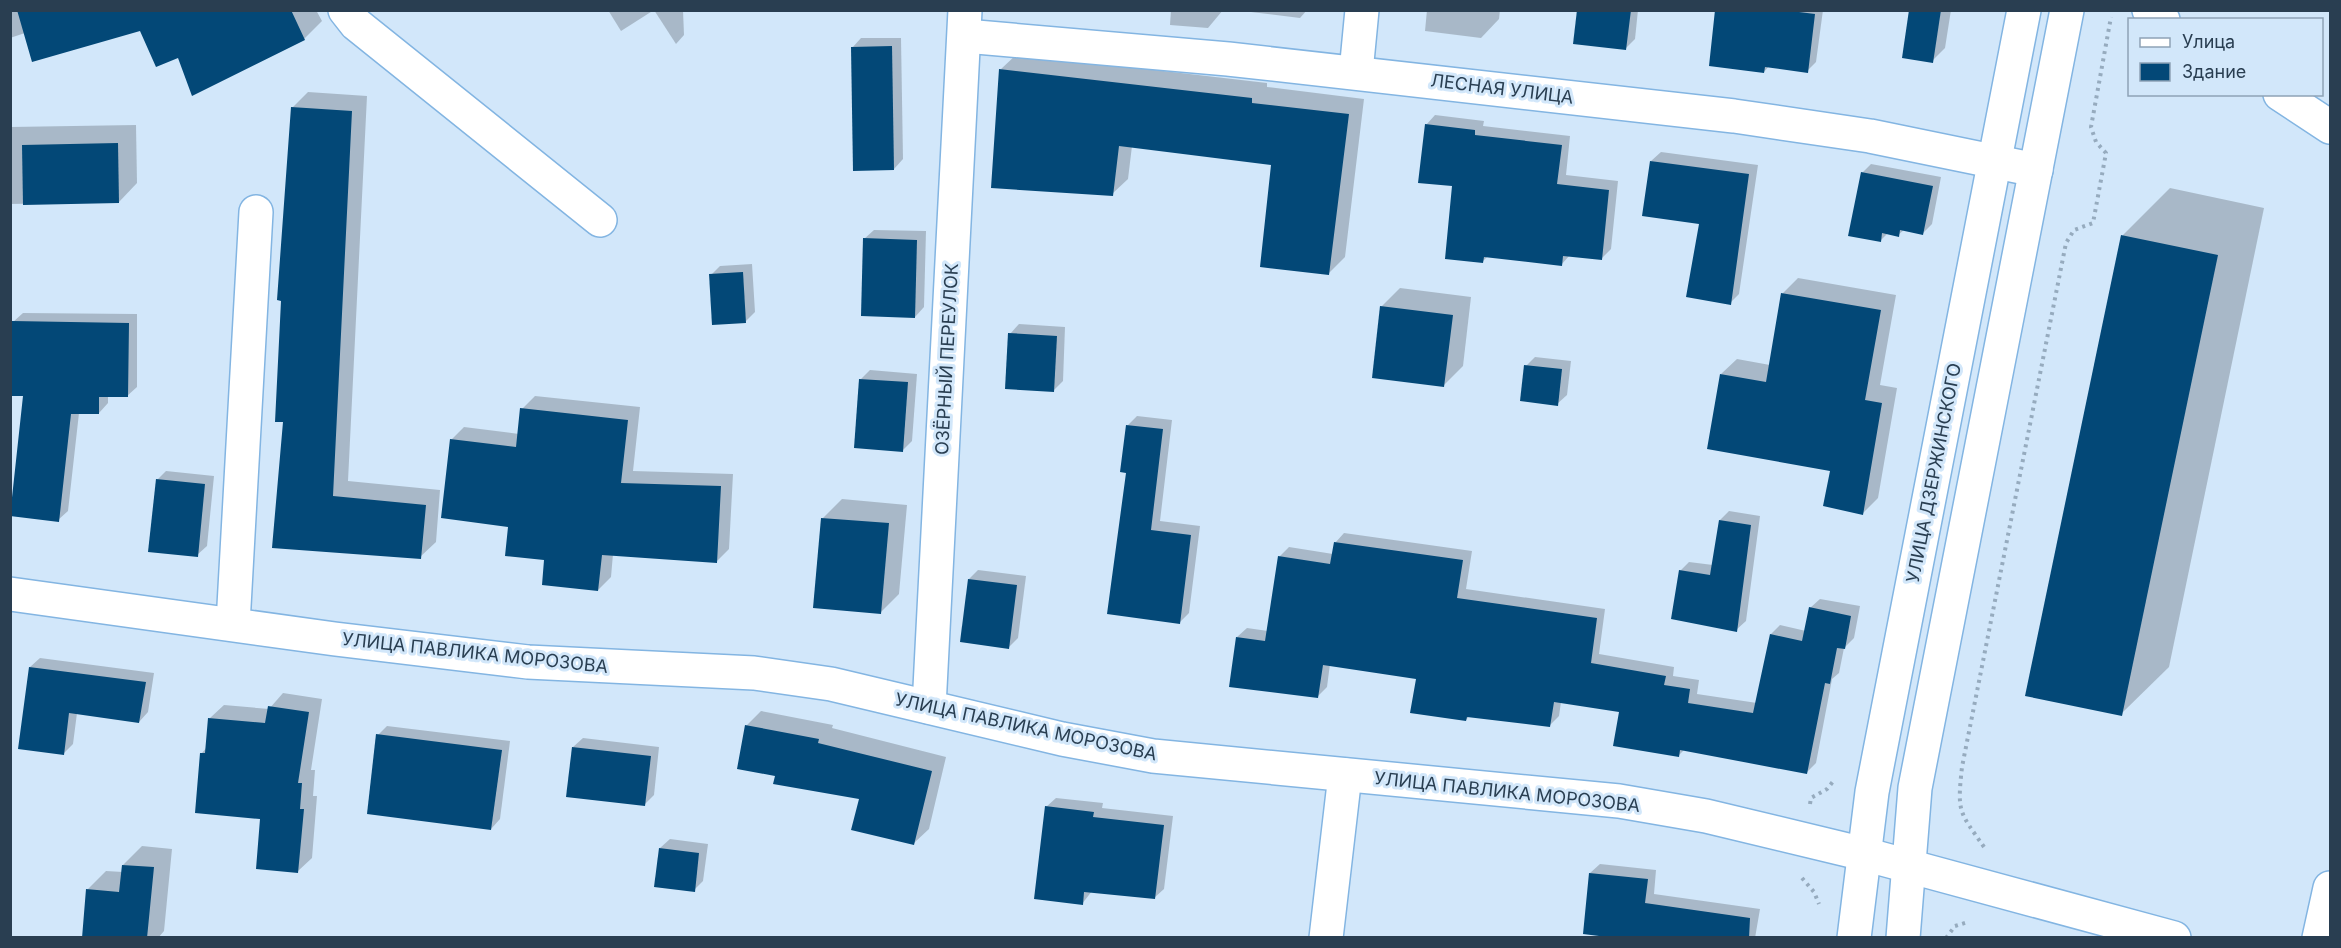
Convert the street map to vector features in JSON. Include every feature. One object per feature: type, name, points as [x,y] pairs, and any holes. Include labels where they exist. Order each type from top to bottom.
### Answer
[{"type":"street","points":[[345,10],[356,24],[600,220]]},
{"type":"street","points":[[1356,72],[1362,10]]},
{"type":"street","name":"УЛИЦА ДЗЕРЖИНСКОГО","points":[[1854,938],[1872,792],[2024,10]]},
{"type":"street","points":[[1903,938],[1915,788],[2067,10]]},
{"type":"street","name":"ЛЕСНАЯ УЛИЦА","points":[[965,23],[1734,116],[1870,136],[2036,170]]},
{"type":"street","name":"ОЗЁРНЫЙ ПЕРЕУЛОК","points":[[929,707],[965,23]]},
{"type":"street","points":[[2283,96],[2331,127]]},
{"type":"street","points":[[233,624],[256,212]]},
{"type":"street","name":"УЛИЦА ПАВЛИКА МОРОЗОВА","points":[[10,594],[528,662],[754,673],[831,684],[1062,739],[1153,756],[1515,789],[1619,801],[1706,816],[1864,854],[2174,938]]},
{"type":"street","points":[[1326,938],[1345,775]]},
{"type":"street","points":[[2319,938],[2331,888]]},
{"type":"path","points":[[1984,846],[1967,827],[1962,815],[1959,796],[1962,767],[2066,243],[2074,230],[2093,223],[2106,153],[2096,142],[2091,127],[2113,10]]},
{"type":"path","points":[[1794,871],[1815,892],[1820,910]]},
{"type":"path","points":[[1946,938],[1955,926],[1968,922]]},
{"type":"building","points":[[17,10],[291,10],[305,40],[192,96],[178,58],[156,67],[140,31],[32,62]]},
{"type":"building","points":[[1577,10],[1631,10],[1626,50],[1573,44]]},
{"type":"building","points":[[1715,10],[1783,10],[1815,14],[1808,73],[1765,67],[1764,73],[1709,66]]},
{"type":"building","points":[[1909,10],[1941,10],[1933,63],[1902,58]]},
{"type":"building","points":[[892,46],[894,170],[853,171],[851,47]]},
{"type":"building","points":[[999,69],[1252,98],[1252,103],[1349,114],[1329,275],[1260,267],[1271,165],[1119,146],[1113,196],[991,188]]},
{"type":"building","points":[[291,107],[352,111],[333,496],[426,505],[421,559],[272,548],[283,422],[275,422],[281,301],[277,300]]},
{"type":"building","points":[[1425,124],[1475,130],[1475,135],[1562,145],[1557,184],[1609,190],[1602,260],[1563,256],[1562,266],[1484,257],[1483,263],[1445,259],[1452,186],[1418,183]]},
{"type":"building","points":[[118,143],[119,203],[23,205],[22,145]]},
{"type":"building","points":[[1650,161],[1749,174],[1731,305],[1686,297],[1699,224],[1642,216]]},
{"type":"building","points":[[1861,172],[1933,186],[1923,235],[1900,230],[1899,237],[1882,233],[1881,242],[1848,236]]},
{"type":"building","points":[[2121,235],[2218,255],[2122,716],[2025,696]]},
{"type":"building","points":[[863,238],[917,240],[915,318],[861,316]]},
{"type":"building","points":[[743,272],[746,323],[712,325],[709,274]]},
{"type":"building","points":[[1781,293],[1881,310],[1865,400],[1882,403],[1863,515],[1823,506],[1830,471],[1707,449],[1720,374],[1766,382]]},
{"type":"building","points":[[1380,306],[1453,315],[1444,387],[1372,378]]},
{"type":"building","points":[[12,321],[129,323],[128,397],[99,397],[99,414],[71,414],[59,522],[10,516],[23,396],[11,396]]},
{"type":"building","points":[[1008,333],[1057,336],[1054,392],[1005,389]]},
{"type":"building","points":[[1524,365],[1562,369],[1558,406],[1520,401]]},
{"type":"building","points":[[859,379],[908,382],[903,452],[854,448]]},
{"type":"building","points":[[520,408],[628,420],[621,483],[721,486],[717,563],[602,555],[598,591],[542,585],[544,560],[505,556],[508,527],[441,518],[450,439],[516,447]]},
{"type":"building","points":[[1126,425],[1163,429],[1151,530],[1191,535],[1180,624],[1107,614],[1126,473],[1120,472]]},
{"type":"building","points":[[156,479],[205,484],[198,557],[148,552]]},
{"type":"building","points":[[821,518],[889,523],[881,614],[813,608]]},
{"type":"building","points":[[1719,520],[1751,525],[1737,632],[1671,619],[1679,570],[1710,575]]},
{"type":"building","points":[[1334,542],[1463,560],[1457,598],[1597,618],[1591,663],[1666,676],[1664,685],[1690,689],[1688,703],[1753,713],[1770,634],[1802,641],[1809,607],[1851,616],[1845,649],[1837,648],[1830,684],[1825,683],[1807,774],[1680,750],[1679,757],[1613,746],[1619,712],[1554,702],[1550,727],[1467,717],[1466,721],[1410,713],[1416,679],[1323,665],[1318,698],[1229,687],[1236,637],[1265,641],[1278,556],[1330,564]]},
{"type":"building","points":[[968,579],[1017,585],[1009,649],[960,642]]},
{"type":"building","points":[[29,667],[146,682],[139,723],[69,713],[64,755],[18,749]]},
{"type":"building","points":[[268,706],[309,712],[298,783],[302,783],[300,809],[304,809],[298,873],[256,869],[260,819],[195,813],[200,753],[205,753],[208,718],[265,723]]},
{"type":"building","points":[[745,725],[819,739],[818,743],[932,771],[914,845],[851,830],[859,799],[773,784],[775,776],[737,769]]},
{"type":"building","points":[[376,734],[502,750],[491,830],[367,814]]},
{"type":"building","points":[[572,747],[651,756],[645,806],[566,797]]},
{"type":"building","points":[[1045,806],[1094,812],[1093,817],[1164,825],[1155,899],[1084,892],[1083,905],[1034,899]]},
{"type":"building","points":[[659,848],[699,853],[695,892],[654,887]]},
{"type":"building","points":[[122,865],[154,867],[147,938],[82,938],[86,889],[119,892]]},
{"type":"building","points":[[1589,873],[1648,879],[1645,903],[1750,918],[1749,938],[1615,938],[1583,934]]}]
